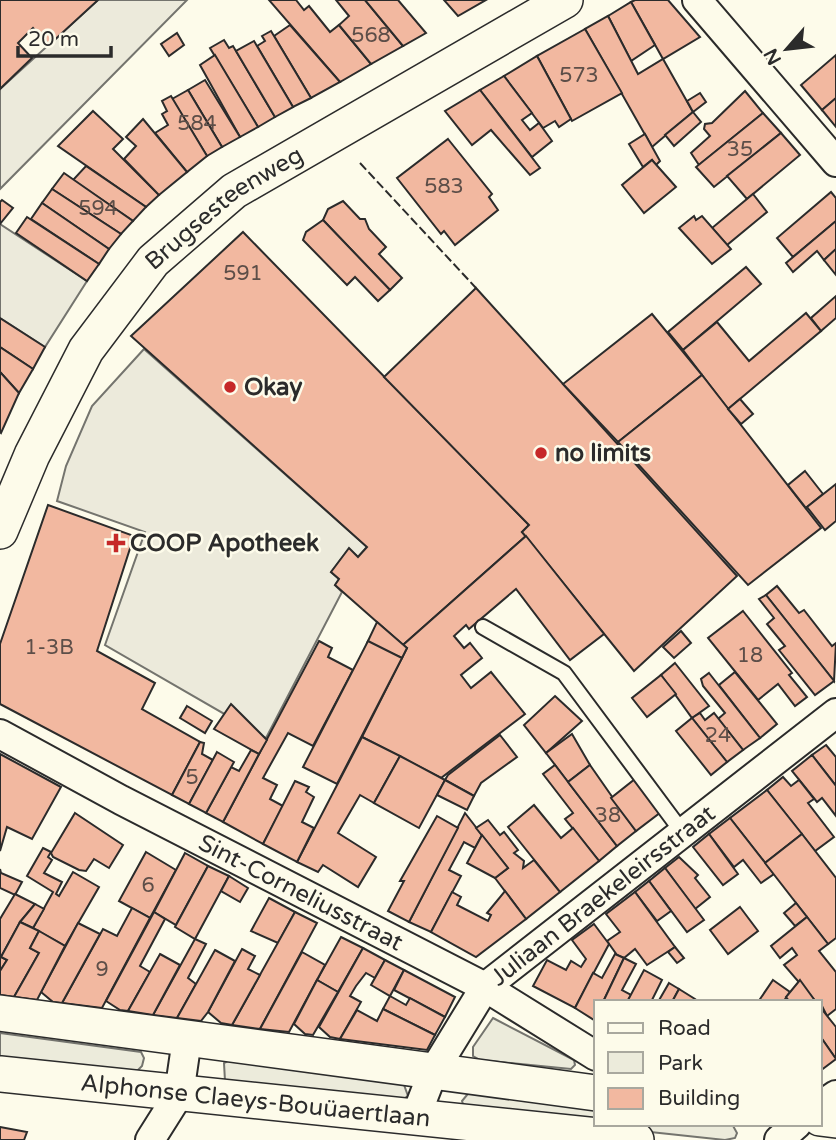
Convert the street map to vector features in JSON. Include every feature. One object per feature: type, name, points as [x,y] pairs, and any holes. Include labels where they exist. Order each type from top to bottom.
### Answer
[{"type":"street","name":"Brugsesteenweg","points":[[0,531],[32,455],[86,350],[153,261],[238,188],[565,0]]},
{"type":"street","points":[[697,0],[836,162]]},
{"type":"street","name":"Juliaan Braekeleirsstraat","points":[[416,1116],[433,1072],[485,988],[836,713]]},
{"type":"street","name":"Sint-Corneliusstraat","points":[[0,734],[121,800],[485,988],[594,1055]]},
{"type":"street","name":"Alphonse Claeys-Bouüaertlaan","points":[[0,1013],[594,1093]]},
{"type":"street","points":[[150,1140],[179,1094],[187,1039]]},
{"type":"street","name":"Alphonse Claeys-Bouüaertlaan","points":[[0,1074],[627,1139]]},
{"type":"street","points":[[779,1140],[795,1126]]},
{"type":"lane","points":[[483,627],[564,673],[683,833]]},
{"type":"green space","points":[[493,1018],[574,1060],[575,1065],[571,1069],[480,1060],[473,1056],[473,1047]]},
{"type":"green space","points":[[0,1033],[141,1052],[144,1058],[142,1066],[135,1073],[0,1060]]},
{"type":"green space","points":[[232,1059],[403,1082],[408,1096],[400,1101],[225,1081],[224,1063]]},
{"type":"green space","points":[[471,1090],[594,1106],[594,1126],[483,1114],[465,1110],[462,1101]]},
{"type":"green space","points":[[595,1126],[733,1126],[737,1133],[735,1138],[725,1140]]},
{"type":"shaded area","points":[[98,0],[187,0],[0,189],[0,89]]},
{"type":"shaded area","points":[[0,224],[87,281],[45,347],[0,318]]},
{"type":"shaded area","points":[[144,349],[367,547],[358,557],[349,549],[331,572],[339,579],[335,585],[342,592],[266,738],[105,645],[145,532],[57,501],[66,466],[92,406]]},
{"type":"building","points":[[0,0],[98,0],[49,45],[33,28],[18,43],[32,58],[0,89]]},
{"type":"building","points":[[269,0],[296,0],[304,10],[309,6],[330,32],[339,25],[371,64],[340,82]]},
{"type":"building","points":[[336,0],[365,0],[403,46],[371,64],[339,25],[349,16]]},
{"type":"building","points":[[365,0],[398,0],[426,33],[403,46]]},
{"type":"building","points":[[444,0],[486,0],[458,16]]},
{"type":"building","points":[[668,0],[700,37],[663,59],[631,2]]},
{"type":"building","points":[[631,2],[655,45],[631,61],[608,16]]},
{"type":"building","points":[[608,16],[638,74],[663,59],[693,112],[652,147],[585,29]]},
{"type":"building","points":[[290,25],[340,82],[311,98],[274,36]]},
{"type":"building","points":[[585,29],[622,93],[572,121],[537,56]]},
{"type":"building","points":[[271,31],[311,98],[293,107],[257,46],[265,41],[262,36]]},
{"type":"building","points":[[177,33],[184,45],[169,56],[161,44]]},
{"type":"building","points":[[224,40],[229,48],[233,46],[275,117],[258,127],[210,48]]},
{"type":"building","points":[[254,41],[293,107],[275,117],[236,51]]},
{"type":"building","points":[[215,55],[258,127],[240,137],[200,65]]},
{"type":"building","points":[[836,55],[836,98],[822,110],[801,85]]},
{"type":"building","points":[[537,56],[571,119],[559,127],[555,121],[543,128],[504,76]]},
{"type":"building","points":[[504,76],[532,113],[522,120],[530,130],[539,123],[552,141],[532,157],[480,90]]},
{"type":"building","points":[[205,80],[240,137],[222,147],[188,90]]},
{"type":"building","points":[[188,90],[222,147],[207,156],[172,99]]},
{"type":"building","points":[[480,90],[540,168],[530,175],[491,130],[472,145],[445,111]]},
{"type":"building","points":[[745,91],[763,113],[699,165],[691,153],[710,136],[704,129],[705,124],[712,123]]},
{"type":"building","points":[[700,93],[706,102],[693,112],[687,101]]},
{"type":"building","points":[[171,96],[207,156],[187,172],[155,133],[168,125],[162,114],[167,111],[162,101]]},
{"type":"building","points":[[836,98],[836,127],[822,110]]},
{"type":"building","points":[[93,111],[123,139],[113,149],[159,195],[146,207],[58,146]]},
{"type":"building","points":[[693,112],[701,122],[674,146],[665,135]]},
{"type":"building","points":[[763,113],[781,133],[714,187],[696,167]]},
{"type":"building","points":[[143,119],[187,172],[159,195],[124,159],[136,146],[126,137]]},
{"type":"building","points":[[781,133],[800,155],[747,199],[727,176]]},
{"type":"building","points":[[645,134],[660,161],[656,165],[652,160],[643,167],[629,144]]},
{"type":"building","points":[[448,139],[492,194],[489,197],[498,210],[455,245],[444,231],[441,234],[397,178]]},
{"type":"building","points":[[652,160],[676,187],[644,213],[622,185]]},
{"type":"building","points":[[86,166],[146,207],[133,221],[73,180]]},
{"type":"building","points":[[64,173],[133,221],[121,234],[52,189]]},
{"type":"building","points":[[52,189],[121,234],[109,249],[42,203]]},
{"type":"building","points":[[831,192],[836,198],[836,221],[793,257],[777,238]]},
{"type":"building","points":[[753,194],[767,212],[727,245],[712,228]]},
{"type":"building","points":[[2,200],[13,208],[0,224],[0,202]]},
{"type":"building","points":[[343,201],[360,219],[365,219],[369,229],[386,247],[379,254],[402,278],[390,290],[323,220],[328,209]]},
{"type":"building","points":[[42,203],[109,249],[99,264],[31,219]]},
{"type":"building","points":[[694,216],[696,220],[702,216],[731,249],[712,264],[679,228]]},
{"type":"building","points":[[27,217],[99,264],[87,281],[16,233]]},
{"type":"building","points":[[323,220],[390,290],[378,301],[355,277],[347,285],[303,240],[306,232]]},
{"type":"building","points":[[836,221],[836,249],[824,260],[817,251],[793,272],[786,263]]},
{"type":"building","points":[[243,232],[529,525],[522,532],[526,536],[403,645],[335,585],[339,579],[331,572],[349,548],[358,557],[367,547],[131,336]]},
{"type":"building","points":[[836,249],[836,275],[824,260]]},
{"type":"building","points":[[746,267],[761,284],[683,350],[668,332]]},
{"type":"building","name":"no limits","points":[[476,288],[737,576],[634,671],[522,532],[529,525],[384,377]]},
{"type":"building","points":[[836,296],[836,318],[821,331],[811,318]]},
{"type":"building","points":[[806,313],[821,331],[728,409],[683,350],[717,322],[749,361]]},
{"type":"building","points":[[652,314],[702,375],[618,442],[563,384]]},
{"type":"building","points":[[0,318],[45,347],[33,369],[0,347]]},
{"type":"building","points":[[0,347],[33,369],[19,393],[0,372]]},
{"type":"building","points":[[0,372],[19,393],[1,433],[0,432]]},
{"type":"building","points":[[702,375],[821,528],[748,585],[618,442]]},
{"type":"building","points":[[740,399],[753,414],[741,424],[728,409]]},
{"type":"building","points":[[805,471],[823,494],[806,508],[788,485]]},
{"type":"building","points":[[836,484],[836,521],[825,530],[807,507]]},
{"type":"building","points":[[48,505],[134,536],[97,651],[155,683],[142,709],[200,742],[172,795],[0,704],[0,644]]},
{"type":"building","points":[[526,536],[604,634],[570,660],[516,589],[469,629],[466,625],[454,636],[464,648],[470,643],[482,658],[461,675],[471,688],[491,672],[525,714],[441,778],[362,737],[407,648],[403,645]]},
{"type":"building","points":[[777,586],[799,613],[804,610],[832,646],[836,643],[834,681],[766,595]]},
{"type":"building","points":[[766,595],[834,681],[815,695],[779,650],[785,646],[767,624],[774,618],[759,599]]},
{"type":"building","points":[[743,611],[792,673],[789,675],[807,697],[795,706],[778,684],[758,700],[708,638]]},
{"type":"building","points":[[377,622],[407,648],[402,658],[367,643]]},
{"type":"building","points":[[681,631],[691,643],[674,658],[663,647]]},
{"type":"building","points":[[319,641],[332,648],[328,657],[353,670],[313,746],[288,733],[263,778],[277,785],[270,799],[283,806],[263,844],[223,822]]},
{"type":"building","points":[[368,641],[402,658],[337,784],[303,767]]},
{"type":"building","points":[[675,663],[709,706],[692,718],[661,675]]},
{"type":"building","points":[[735,672],[777,724],[760,738],[719,685]]},
{"type":"building","points":[[709,673],[760,738],[743,750],[718,719],[725,713],[703,686],[701,679]]},
{"type":"building","points":[[661,675],[676,694],[647,717],[632,698]]},
{"type":"building","points":[[555,696],[582,721],[546,753],[524,725]]},
{"type":"building","points":[[231,704],[267,740],[259,754],[214,729]]},
{"type":"building","points":[[187,706],[212,721],[205,733],[180,718]]},
{"type":"building","points":[[700,713],[705,720],[714,713],[743,750],[727,762],[692,718]]},
{"type":"building","points":[[692,718],[727,762],[711,775],[676,731]]},
{"type":"building","points":[[572,734],[590,765],[568,782],[546,753]]},
{"type":"building","points":[[500,735],[517,757],[481,783],[474,796],[445,780],[448,775]]},
{"type":"building","points":[[362,737],[400,756],[374,803],[360,795],[338,833],[376,857],[358,887],[323,865],[318,872],[297,862]]},
{"type":"building","points":[[200,742],[204,743],[202,754],[213,760],[189,804],[172,795]]},
{"type":"building","points":[[826,745],[836,757],[836,786],[812,755]]},
{"type":"building","points":[[251,750],[259,754],[223,822],[206,813],[231,767],[239,771]]},
{"type":"building","points":[[217,752],[234,762],[206,813],[189,804]]},
{"type":"building","points":[[0,754],[61,787],[32,839],[7,827],[0,851]]},
{"type":"building","points":[[812,755],[836,786],[836,816],[822,798],[817,802],[792,771]]},
{"type":"building","points":[[400,756],[445,780],[419,828],[374,803]]},
{"type":"building","points":[[555,765],[617,846],[599,861],[565,819],[573,813],[543,774]]},
{"type":"building","points":[[590,765],[636,831],[617,846],[568,782]]},
{"type":"building","points":[[783,777],[791,786],[799,780],[814,799],[808,803],[834,837],[815,851],[767,790]]},
{"type":"building","points":[[635,779],[661,812],[636,831],[611,798]]},
{"type":"building","points":[[445,780],[474,796],[467,810],[437,795]]},
{"type":"building","points":[[295,781],[309,787],[306,792],[314,797],[302,822],[314,828],[297,862],[263,844]]},
{"type":"building","points":[[767,790],[802,834],[765,863],[730,818]]},
{"type":"building","points":[[534,805],[561,838],[573,828],[599,861],[560,892],[508,827]]},
{"type":"building","points":[[75,813],[123,845],[109,868],[94,859],[86,871],[79,870],[53,857],[51,853]]},
{"type":"building","points":[[465,813],[482,835],[475,848],[464,842],[449,870],[461,876],[431,932],[409,922]]},
{"type":"building","points":[[437,816],[458,828],[409,922],[388,911],[404,881],[400,881]]},
{"type":"building","points":[[730,818],[774,874],[761,883],[743,860],[734,867],[709,834]]},
{"type":"building","points":[[488,820],[500,835],[504,832],[518,850],[514,853],[524,861],[523,868],[534,860],[560,892],[526,919],[495,878],[508,868],[476,828]]},
{"type":"building","points":[[709,834],[738,874],[723,885],[693,847]]},
{"type":"building","points":[[802,834],[836,878],[836,938],[828,944],[765,863]]},
{"type":"building","points":[[482,835],[508,868],[495,878],[467,863]]},
{"type":"building","points":[[43,848],[51,852],[48,857],[52,860],[44,873],[62,882],[56,894],[59,896],[73,872],[99,887],[65,946],[33,928],[53,892],[27,876]]},
{"type":"building","points":[[146,852],[176,870],[150,918],[119,901]]},
{"type":"building","points":[[185,853],[208,866],[176,925],[154,912]]},
{"type":"building","points":[[679,857],[698,875],[695,878],[710,897],[695,909],[665,868]]},
{"type":"building","points":[[208,866],[229,876],[195,939],[175,927]]},
{"type":"building","points":[[665,868],[704,920],[687,932],[649,881]]},
{"type":"building","points":[[0,869],[1,873],[22,882],[15,895],[0,888]]},
{"type":"building","points":[[229,876],[248,888],[240,902],[221,891]]},
{"type":"building","points":[[649,881],[671,911],[657,921],[635,892]]},
{"type":"building","points":[[505,891],[526,919],[476,957],[431,932],[452,892],[461,897],[457,905],[488,921],[491,915],[487,913]]},
{"type":"building","points":[[635,892],[675,947],[647,965],[635,949],[624,958],[617,955],[607,941],[620,932],[606,914]]},
{"type":"building","points":[[15,894],[35,904],[20,922],[1,957],[7,960],[0,971],[0,919]]},
{"type":"building","points":[[269,898],[295,912],[278,943],[251,931]]},
{"type":"building","points":[[796,903],[807,917],[795,926],[784,913]]},
{"type":"building","points":[[35,904],[44,909],[33,928],[20,922]]},
{"type":"building","points":[[740,907],[758,931],[728,954],[710,930]]},
{"type":"building","points":[[132,908],[150,918],[102,1008],[62,1003],[103,929],[117,936]]},
{"type":"building","points":[[154,912],[165,919],[140,966],[150,972],[128,1011],[120,1010],[106,1001]]},
{"type":"building","points":[[295,912],[317,923],[260,1029],[232,1025]]},
{"type":"building","points":[[807,917],[828,944],[819,951],[836,972],[836,1009],[827,1016],[822,1000],[814,1000],[784,965],[797,955],[792,948],[780,958],[771,946]]},
{"type":"building","points":[[20,922],[39,931],[30,948],[39,953],[14,997],[0,995],[0,971],[7,960],[1,957]]},
{"type":"building","points":[[78,923],[100,934],[62,1003],[53,1002],[41,992]]},
{"type":"building","points":[[594,924],[609,944],[575,1008],[533,986],[547,960],[566,970],[571,961],[581,967],[586,959],[572,940]]},
{"type":"building","points":[[39,931],[65,946],[37,1000],[14,997],[39,953],[30,948]]},
{"type":"building","points":[[341,937],[363,948],[338,992],[317,980]]},
{"type":"building","points":[[195,939],[206,944],[188,978],[196,984],[177,1018],[153,1015]]},
{"type":"building","points":[[675,947],[684,958],[677,963],[668,952]]},
{"type":"building","points":[[363,948],[385,960],[375,978],[366,973],[350,996],[361,1002],[340,1039],[330,1037],[319,1027]]},
{"type":"building","points":[[242,949],[255,956],[248,969],[260,975],[232,1025],[221,1023],[208,1012]]},
{"type":"building","points":[[215,950],[235,961],[208,1012],[201,1021],[177,1018]]},
{"type":"building","points":[[302,952],[325,965],[289,1032],[260,1029]]},
{"type":"building","points":[[160,954],[180,965],[153,1015],[128,1011]]},
{"type":"building","points":[[615,954],[624,958],[604,1000],[594,1000],[594,1020],[575,1008],[593,973],[602,978]]},
{"type":"building","points":[[624,958],[636,964],[622,990],[631,995],[628,1000],[604,1000]]},
{"type":"building","points":[[385,960],[404,970],[390,996],[371,985]]},
{"type":"building","points":[[404,970],[455,997],[445,1017],[394,990]]},
{"type":"building","points":[[644,970],[662,980],[652,1000],[628,1000]]},
{"type":"building","points":[[317,980],[338,992],[313,1035],[305,1034],[294,1024]]},
{"type":"building","points":[[773,980],[790,992],[784,1000],[759,1000]]},
{"type":"building","points":[[800,980],[815,1000],[788,1000],[786,997]]},
{"type":"building","points":[[669,983],[679,989],[673,1000],[659,1000]]},
{"type":"building","points":[[679,989],[695,999],[694,1000],[673,1000]]},
{"type":"building","points":[[390,996],[406,1005],[410,998],[445,1017],[435,1035],[383,1009]]},
{"type":"building","points":[[383,1009],[435,1035],[427,1050],[340,1039],[357,1010],[377,1021]]},
{"type":"building","points":[[822,1010],[836,1027],[836,1059],[822,1039]]},
{"type":"building","points":[[822,1039],[836,1059],[822,1070]]},
{"type":"building","points":[[0,1127],[27,1132],[24,1140],[0,1140]]},
{"type":"fence","points":[[360,163],[476,288]]},
{"type":"place","name":"Okay","points":[[230,387]]},
{"type":"place","name":"no limits","points":[[541,453]]},
{"type":"place","name":"COOP Apotheek","points":[[116,543]]}]
